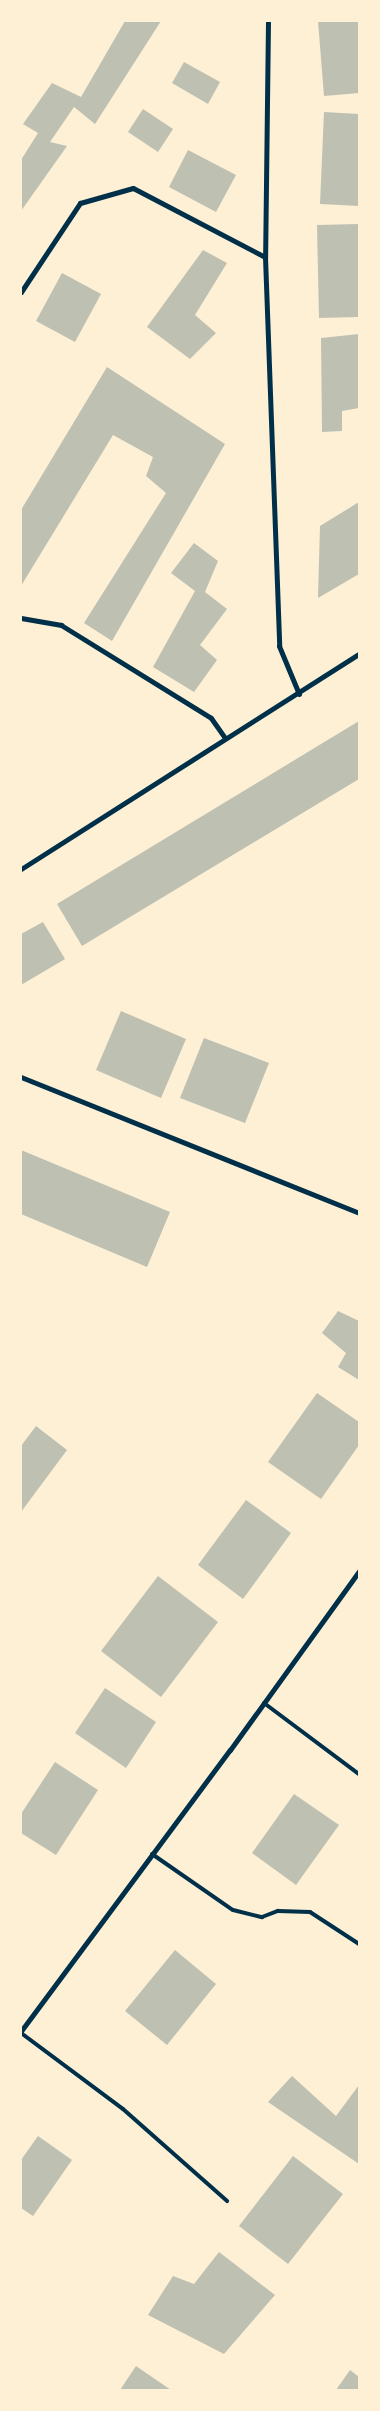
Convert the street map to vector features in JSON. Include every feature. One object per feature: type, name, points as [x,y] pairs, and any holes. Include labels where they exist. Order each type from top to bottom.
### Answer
[{"type":"street","points":[[268,21],[265,257],[279,646],[299,694]]},
{"type":"street","points":[[21,292],[80,203],[133,188],[265,257]]},
{"type":"street","points":[[21,618],[61,625],[211,718],[225,738]]},
{"type":"street","points":[[21,869],[225,738],[299,694],[359,654]]},
{"type":"street","points":[[21,1076],[359,1213]]},
{"type":"street","points":[[21,2032],[359,1571]]},
{"type":"lane","points":[[264,1702],[359,1774]]},
{"type":"lane","points":[[152,1854],[234,1910],[262,1917],[278,1911],[310,1912],[359,1944]]},
{"type":"lane","points":[[21,2032],[123,2110],[228,2201]]},
{"type":"building","points":[[125,21],[161,21],[95,124],[74,107],[50,142],[67,146],[21,211],[21,160],[38,133],[23,124],[52,83],[81,97]]},
{"type":"building","points":[[318,21],[359,21],[359,93],[324,96]]},
{"type":"building","points":[[184,62],[220,82],[208,104],[172,83]]},
{"type":"building","points":[[143,109],[173,129],[158,152],[128,132]]},
{"type":"building","points":[[324,112],[359,114],[359,206],[320,204]]},
{"type":"building","points":[[188,150],[236,175],[216,212],[169,187]]},
{"type":"building","points":[[359,224],[359,317],[319,318],[317,225]]},
{"type":"building","points":[[203,250],[227,263],[195,315],[216,333],[190,359],[147,327]]},
{"type":"building","points":[[62,273],[101,294],[75,342],[36,321]]},
{"type":"building","points":[[359,334],[359,408],[342,411],[342,431],[322,432],[321,338]]},
{"type":"building","points":[[107,367],[225,444],[112,641],[84,623],[166,493],[146,476],[153,457],[113,435],[21,586],[21,510]]},
{"type":"building","points":[[359,502],[359,574],[318,598],[320,526]]},
{"type":"building","points":[[194,543],[218,561],[205,592],[227,609],[200,645],[217,660],[194,692],[153,667],[195,591],[171,573]]},
{"type":"building","points":[[359,721],[359,779],[82,946],[57,904]]},
{"type":"building","points":[[43,922],[65,959],[21,985],[21,934]]},
{"type":"building","points":[[121,1011],[186,1039],[161,1098],[96,1070]]},
{"type":"building","points":[[204,1038],[269,1063],[245,1123],[180,1098]]},
{"type":"building","points":[[21,1150],[170,1212],[147,1267],[21,1214]]},
{"type":"building","points":[[338,1311],[359,1321],[359,1380],[338,1367],[346,1353],[322,1333]]},
{"type":"building","points":[[317,1393],[359,1422],[359,1445],[321,1499],[268,1462]]},
{"type":"building","points":[[36,1426],[67,1450],[21,1512],[21,1446]]},
{"type":"building","points":[[246,1500],[291,1533],[243,1599],[198,1565]]},
{"type":"building","points":[[158,1576],[218,1622],[161,1697],[101,1651]]},
{"type":"building","points":[[105,1688],[156,1722],[126,1768],[75,1733]]},
{"type":"building","points":[[55,1762],[98,1790],[56,1855],[21,1833],[21,1814]]},
{"type":"building","points":[[294,1794],[339,1825],[296,1885],[252,1853]]},
{"type":"building","points":[[175,1950],[216,1984],[167,2045],[125,2011]]},
{"type":"building","points":[[292,2076],[336,2116],[359,2085],[359,2164],[268,2102]]},
{"type":"building","points":[[38,2136],[72,2160],[33,2216],[21,2208],[21,2160]]},
{"type":"building","points":[[293,2156],[343,2194],[288,2264],[239,2226]]},
{"type":"building","points":[[219,2252],[275,2295],[224,2354],[148,2315],[173,2276],[194,2284]]},
{"type":"building","points":[[136,2366],[171,2390],[120,2390]]},
{"type":"building","points":[[350,2370],[359,2377],[359,2390],[336,2390]]}]
